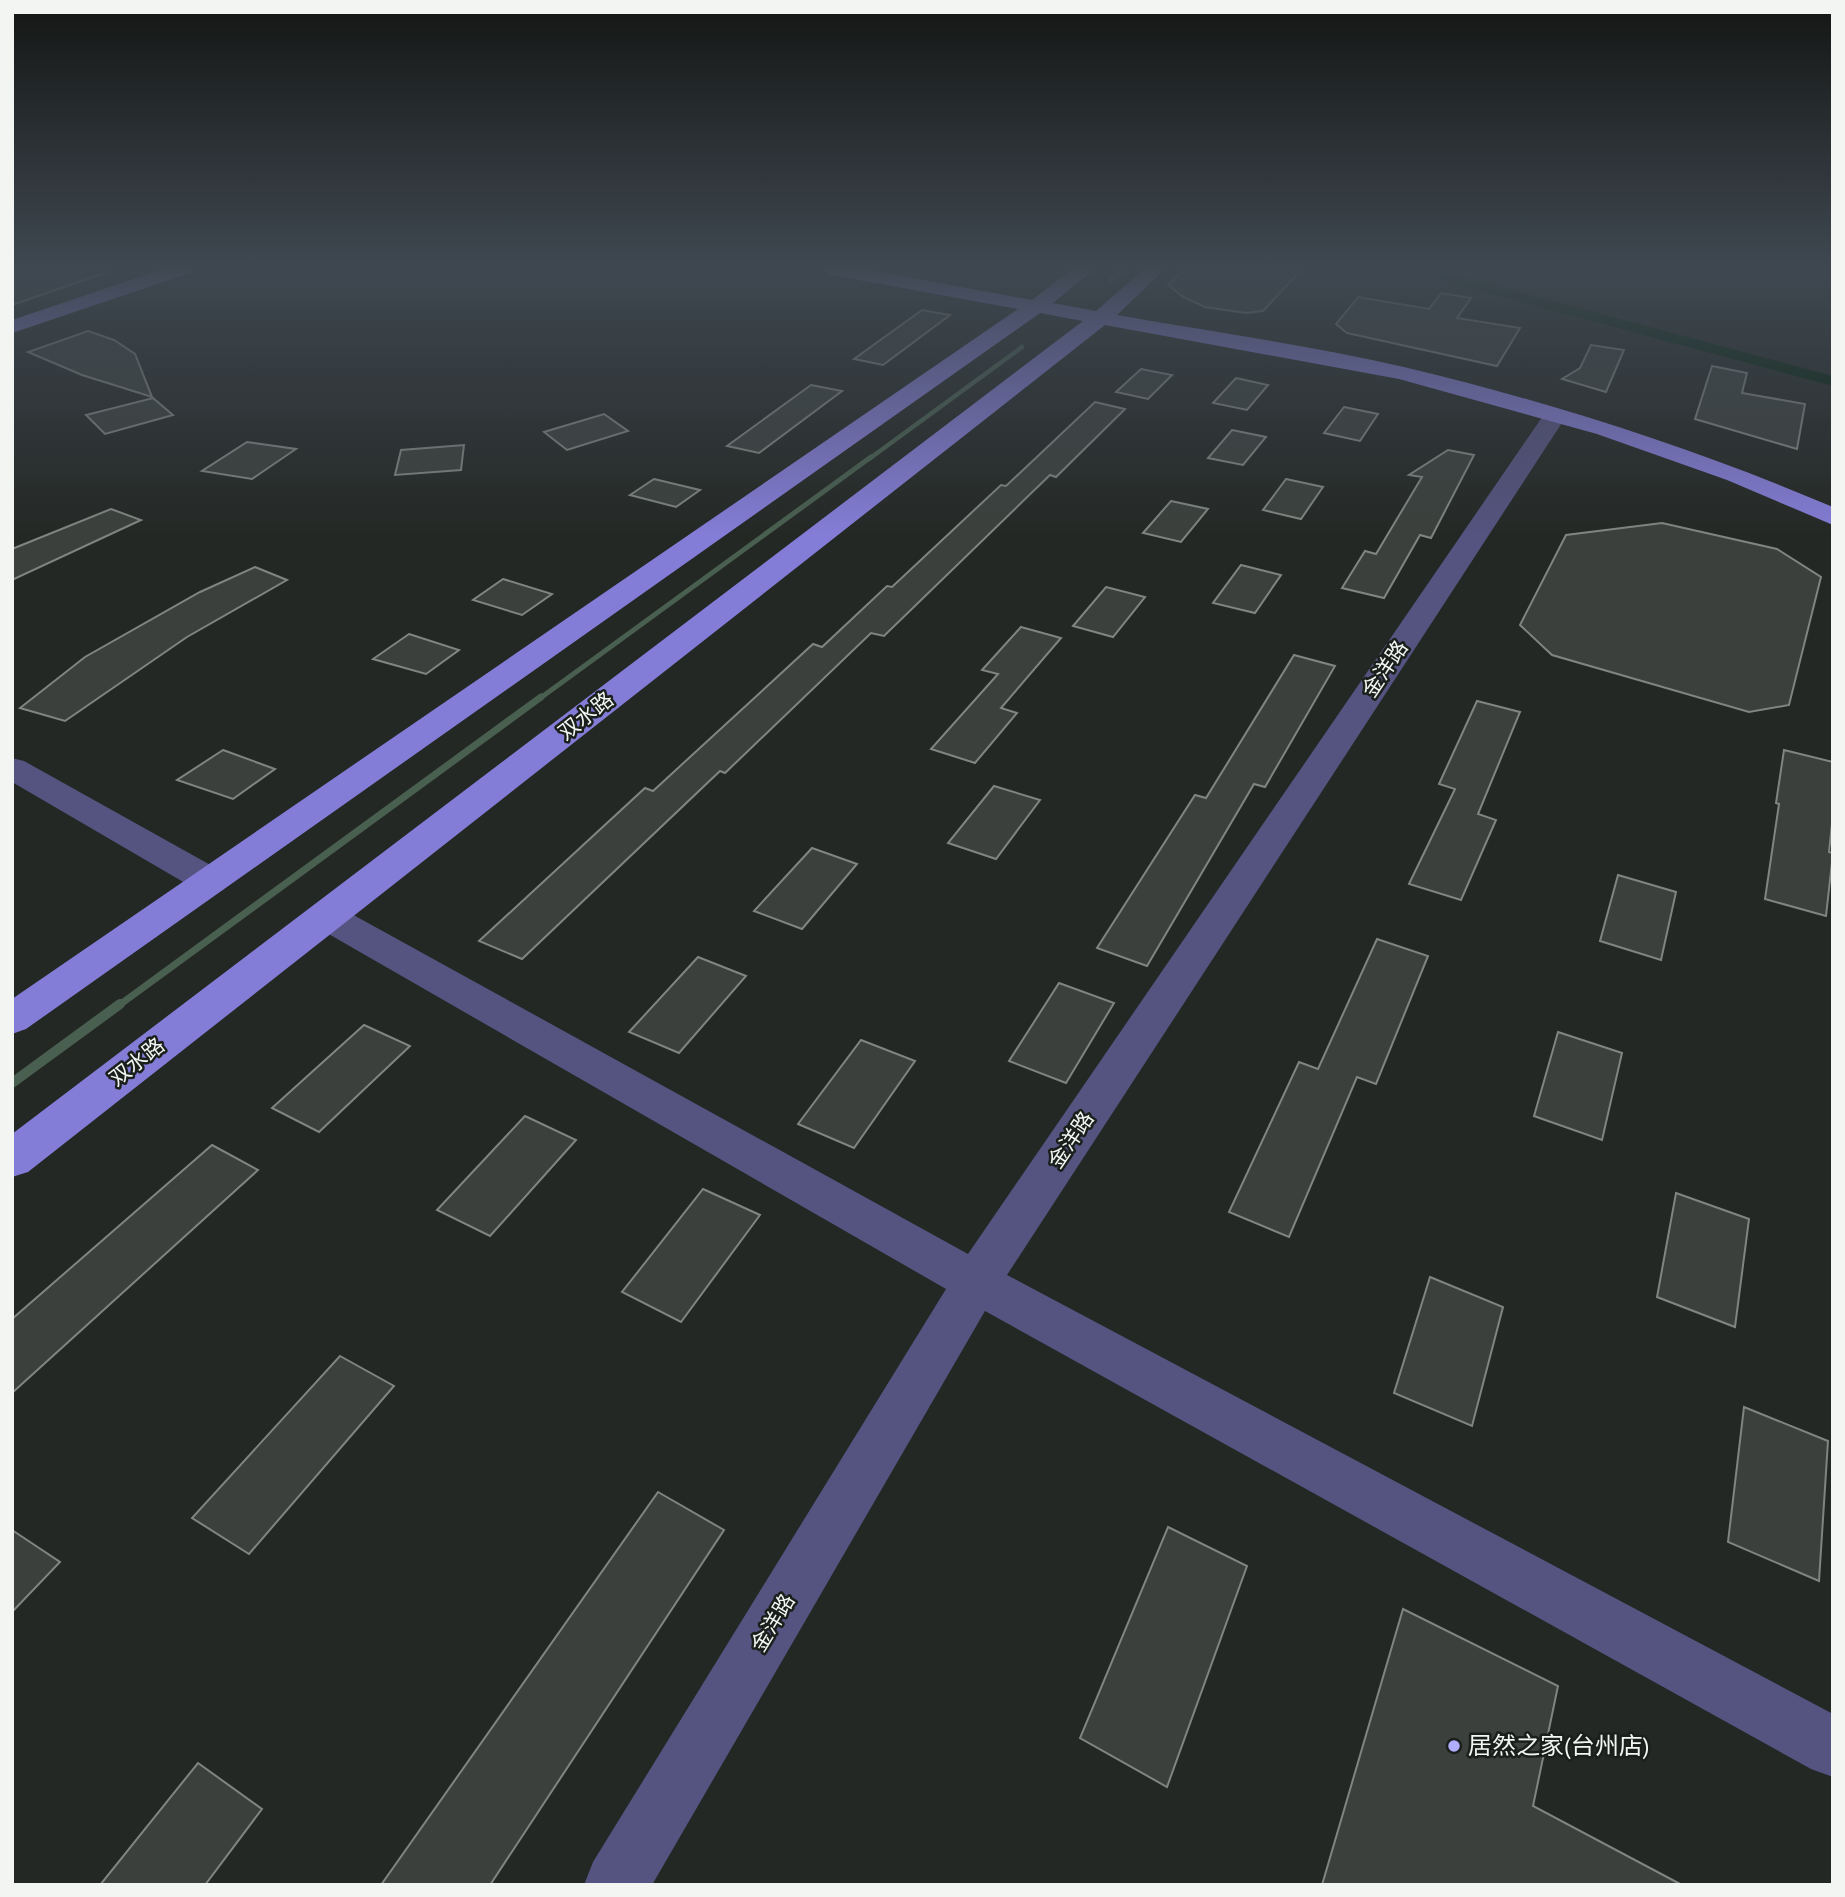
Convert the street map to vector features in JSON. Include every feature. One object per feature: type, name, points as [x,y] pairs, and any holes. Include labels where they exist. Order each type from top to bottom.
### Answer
[{"type":"main road","points":[[12,1019],[962,358]]},
{"type":"main road","name":"双水路","points":[[12,1159],[1049,358]]},
{"type":"main road","points":[[1328,358],[1401,373],[1555,415],[1736,475],[1833,517]]},
{"type":"main road","points":[[1391,358],[1499,383],[1636,422],[1821,488]]},
{"type":"street","name":"金洋路","points":[[616,1885],[976,1282],[1555,415]]},
{"type":"street","points":[[12,768],[210,881]]},
{"type":"street","points":[[326,916],[976,1282],[1833,1747]]},
{"type":"building","points":[[41,358],[136,358],[152,397],[82,375]]},
{"type":"building","points":[[856,358],[893,358],[883,365],[854,359]]},
{"type":"building","points":[[1458,358],[1502,358],[1497,366]]},
{"type":"building","points":[[1585,358],[1621,358],[1606,392],[1562,379],[1580,368]]},
{"type":"building","points":[[1712,366],[1747,373],[1742,393],[1805,404],[1797,449],[1695,419]]},
{"type":"building","points":[[1141,369],[1172,375],[1148,399],[1116,392]]},
{"type":"building","points":[[1236,378],[1268,385],[1247,410],[1213,403]]},
{"type":"building","points":[[811,385],[842,391],[759,453],[727,446]]},
{"type":"building","points":[[153,398],[173,415],[105,434],[86,415]]},
{"type":"building","points":[[1095,402],[1125,409],[1056,477],[1050,475],[884,636],[871,633],[725,773],[720,771],[522,959],[479,941],[645,788],[653,791],[813,644],[822,647],[887,586],[892,587],[1001,485],[1006,486]]},
{"type":"building","points":[[1344,407],[1378,414],[1360,441],[1324,433]]},
{"type":"building","points":[[604,414],[628,431],[567,450],[544,432]]},
{"type":"building","points":[[1232,430],[1266,437],[1243,465],[1208,458]]},
{"type":"building","points":[[247,442],[296,449],[252,479],[202,471]]},
{"type":"building","points":[[464,445],[461,470],[395,475],[401,450]]},
{"type":"building","points":[[1448,450],[1474,455],[1431,538],[1420,535],[1384,598],[1342,588],[1365,551],[1376,554],[1422,477],[1409,475]]},
{"type":"building","points":[[654,479],[700,490],[676,507],[630,495]]},
{"type":"building","points":[[1286,479],[1323,487],[1301,519],[1263,510]]},
{"type":"building","points":[[1171,501],[1208,509],[1181,542],[1143,533]]},
{"type":"building","points":[[111,509],[141,520],[12,580],[12,549]]},
{"type":"building","points":[[1662,523],[1777,549],[1821,577],[1789,705],[1749,712],[1552,655],[1520,625],[1566,535]]},
{"type":"building","points":[[1241,565],[1281,575],[1255,613],[1213,603]]},
{"type":"building","points":[[255,567],[287,580],[187,637],[65,721],[20,708],[85,657],[200,592]]},
{"type":"building","points":[[503,579],[552,594],[522,615],[473,600]]},
{"type":"building","points":[[1106,587],[1145,597],[1113,637],[1073,626]]},
{"type":"building","points":[[1021,627],[1061,638],[1001,708],[1017,713],[975,763],[931,749],[998,674],[982,670]]},
{"type":"building","points":[[409,634],[459,650],[426,674],[373,659]]},
{"type":"building","points":[[1294,655],[1335,666],[1265,787],[1254,784],[1147,966],[1097,948],[1195,795],[1206,798]]},
{"type":"building","points":[[1477,701],[1520,712],[1478,814],[1496,820],[1461,900],[1409,884],[1455,789],[1439,784]]},
{"type":"building","points":[[223,750],[275,769],[233,799],[177,780]]},
{"type":"building","points":[[1784,750],[1833,762],[1833,814],[1829,852],[1833,853],[1826,916],[1765,899]]},
{"type":"building","points":[[994,786],[1040,800],[996,859],[948,843]]},
{"type":"building","points":[[812,848],[857,864],[802,929],[754,911]]},
{"type":"building","points":[[1618,875],[1676,892],[1661,960],[1600,941]]},
{"type":"building","points":[[1377,939],[1428,956],[1376,1084],[1357,1077],[1289,1237],[1229,1212],[1299,1062],[1318,1069]]},
{"type":"building","points":[[698,957],[746,976],[679,1053],[629,1032]]},
{"type":"building","points":[[1059,983],[1114,1003],[1066,1083],[1009,1061]]},
{"type":"building","points":[[364,1025],[410,1046],[319,1132],[272,1108]]},
{"type":"building","points":[[1558,1032],[1622,1053],[1602,1140],[1534,1116]]},
{"type":"building","points":[[861,1040],[915,1061],[854,1148],[798,1124]]},
{"type":"building","points":[[525,1116],[576,1140],[490,1236],[437,1210]]},
{"type":"building","points":[[212,1145],[258,1170],[12,1393],[12,1319]]},
{"type":"building","points":[[703,1189],[760,1215],[681,1322],[622,1292]]},
{"type":"building","points":[[1676,1193],[1749,1219],[1735,1327],[1657,1297]]},
{"type":"building","points":[[1430,1277],[1503,1307],[1472,1426],[1394,1393]]},
{"type":"building","points":[[340,1356],[394,1386],[249,1554],[192,1518]]},
{"type":"building","points":[[1744,1407],[1828,1441],[1819,1581],[1728,1542]]},
{"type":"building","points":[[658,1492],[724,1530],[490,1885],[381,1885]]},
{"type":"building","points":[[1168,1527],[1247,1566],[1167,1787],[1080,1738]]},
{"type":"building","points":[[12,1530],[60,1562],[12,1612]]},
{"type":"building","name":"居然之家(台州店)","points":[[1403,1609],[1558,1686],[1533,1806],[1682,1885],[1322,1885]]},
{"type":"building","points":[[198,1763],[262,1809],[205,1885],[100,1885]]},
{"type":"waterway","points":[[869,459],[1008,358]]},
{"type":"waterway","points":[[1745,358],[1833,381]]},
{"type":"waterway","points":[[539,699],[871,457]]},
{"type":"waterway","points":[[118,1006],[541,697]]},
{"type":"waterway","points":[[12,1083],[120,1004]]},
{"type":"place","name":"居然之家(台州店)","points":[[1454,1746]]}]
